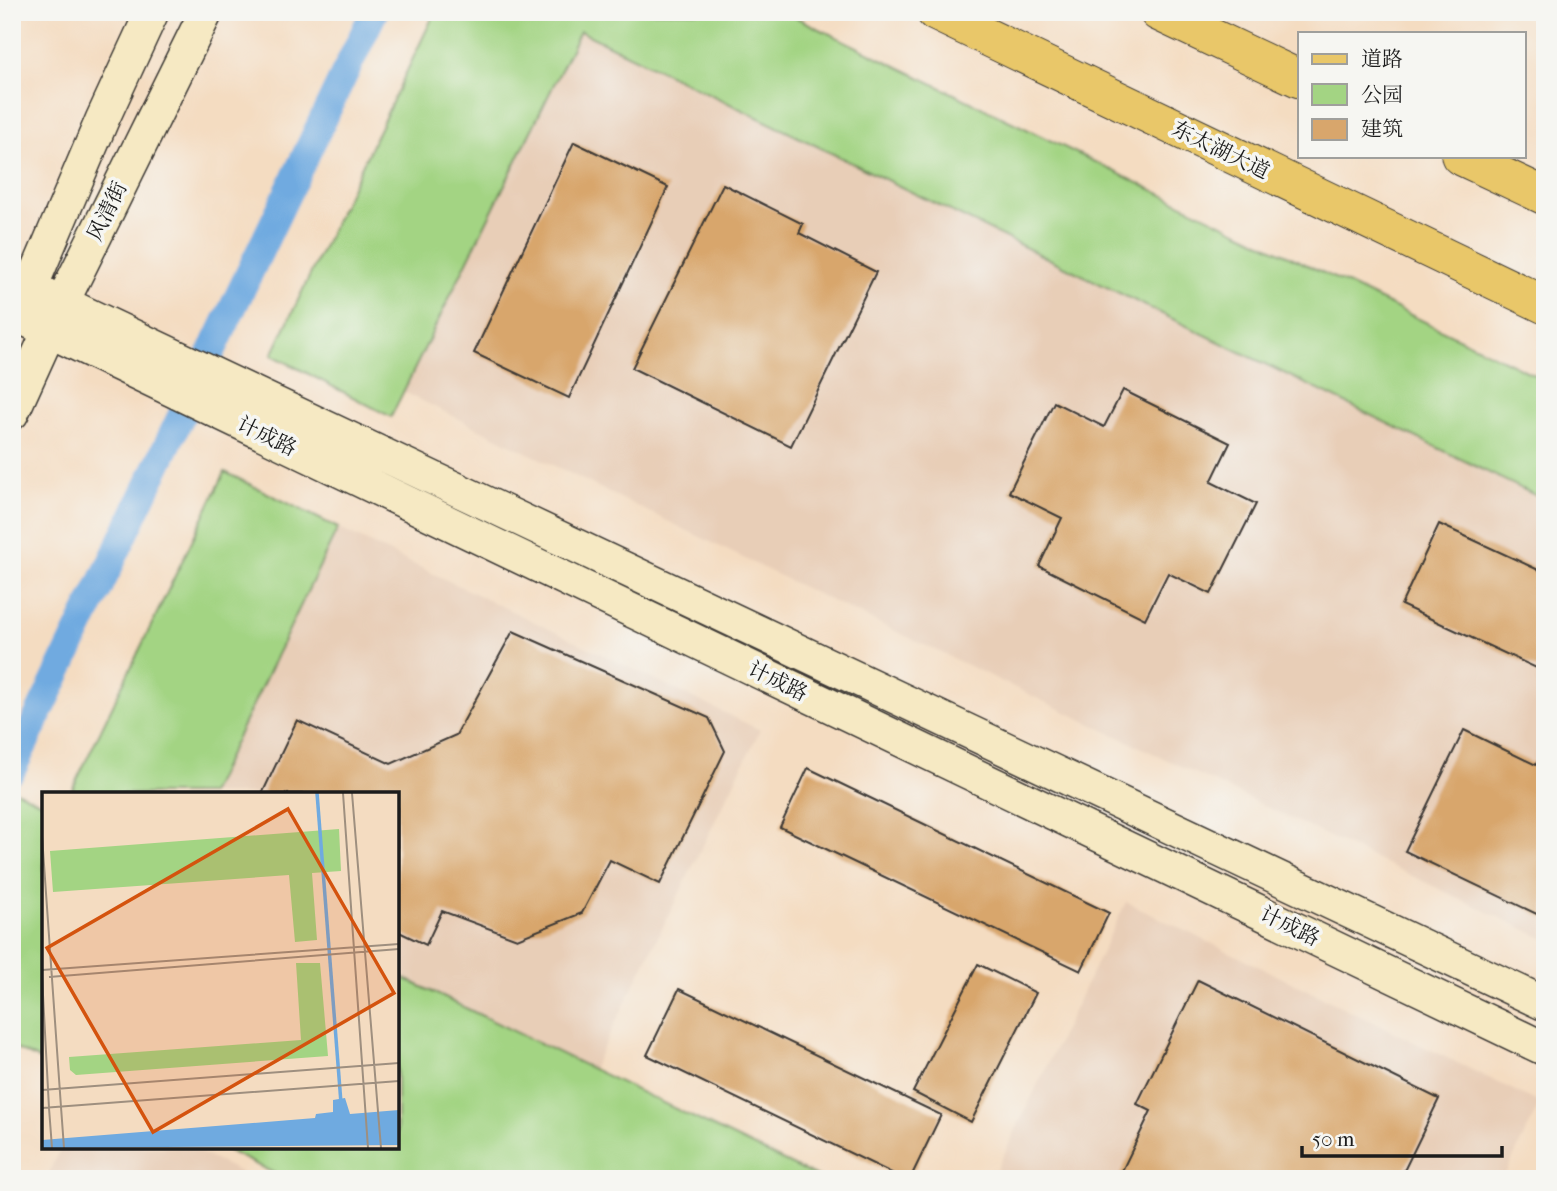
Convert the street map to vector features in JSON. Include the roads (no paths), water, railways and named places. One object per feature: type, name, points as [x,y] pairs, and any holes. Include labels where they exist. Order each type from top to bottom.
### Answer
[{"type":"main road","name":"东太湖大道","points":[[935,12],[1545,305]]},
{"type":"main road","points":[[1158,12],[1298,78]]},
{"type":"main road","points":[[1464,158],[1545,196]]},
{"type":"street","name":"风清街","points":[[17,305],[152,12]]},
{"type":"street","name":"风清街","points":[[12,413],[55,317],[206,12]]},
{"type":"street","name":"计成路","points":[[17,305],[55,317],[249,409],[1545,1004]]},
{"type":"street","name":"计成路","points":[[249,409],[1545,1049]]},
{"type":"waterway","points":[[12,770],[374,12]]}]
